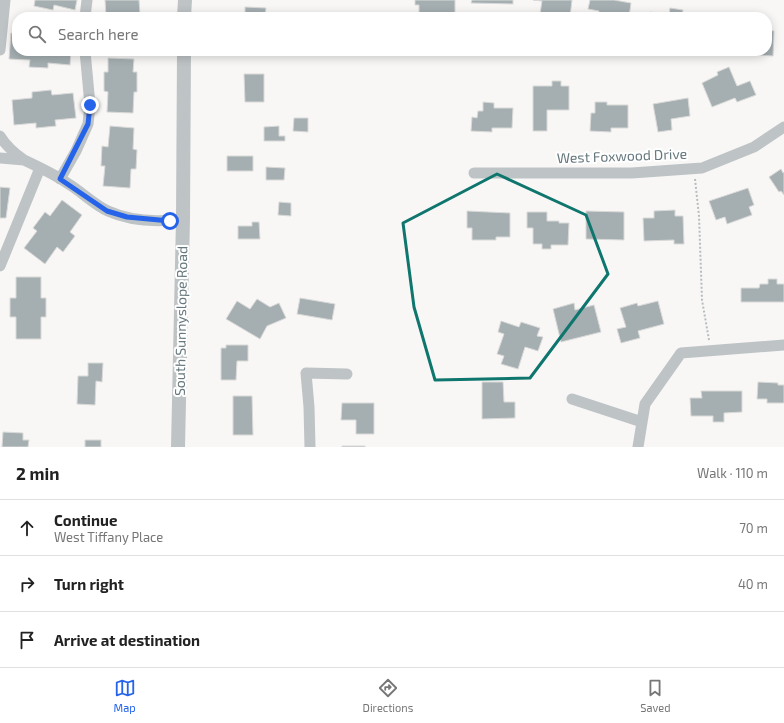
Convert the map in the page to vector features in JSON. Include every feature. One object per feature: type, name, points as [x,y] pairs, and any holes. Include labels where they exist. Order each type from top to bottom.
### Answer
[{"type":"street","points":[[0,50],[6,0]]},
{"type":"street","points":[[86,12],[87,0]]},
{"type":"street","points":[[184,0],[184,12]]},
{"type":"street","points":[[60,179],[88,124],[90,105],[86,56]]},
{"type":"street","name":"South Sunnyslope Road","points":[[178,447],[183,219],[184,56]]},
{"type":"street","name":"West Foxwood Drive","points":[[474,173],[632,173],[702,168],[754,147],[784,126]]},
{"type":"street","points":[[0,136],[10,150],[24,160],[60,179],[107,211],[127,217],[170,221],[183,219]]},
{"type":"street","points":[[0,158],[24,160]]},
{"type":"street","points":[[0,266],[40,168]]},
{"type":"street","points":[[638,447],[645,404],[681,353],[784,346]]},
{"type":"street","points":[[310,447],[306,373],[347,374]]},
{"type":"street","points":[[572,399],[642,422]]},
{"type":"path","points":[[694,169],[699,216],[702,300],[711,351]]},
{"type":"highlighted area","points":[[497,174],[586,215],[608,274],[530,378],[435,380],[414,307],[403,223]]},
{"type":"building","points":[[35,0],[77,0],[75,10],[54,5],[53,10],[34,6]]},
{"type":"building","points":[[105,0],[139,0],[140,12],[106,12]]},
{"type":"building","points":[[415,0],[455,0],[455,12],[419,12],[419,5],[415,5]]},
{"type":"building","points":[[472,0],[513,0],[513,4],[471,3]]},
{"type":"building","points":[[533,0],[572,0],[571,12],[540,12],[542,1]]},
{"type":"building","points":[[590,0],[614,0],[631,3],[630,12],[599,12],[588,9]]},
{"type":"building","points":[[245,7],[266,8],[266,12],[245,12]]},
{"type":"building","points":[[670,8],[683,10],[683,12],[669,12]]},
{"type":"building","points":[[772,31],[774,31],[772,56]]},
{"type":"building","points":[[11,33],[12,56],[71,56],[70,65],[48,63],[48,68],[29,67],[30,60],[9,59]]},
{"type":"building","points":[[108,58],[134,59],[133,72],[137,72],[137,92],[134,92],[133,113],[107,112],[108,92],[104,91],[104,72],[108,72]]},
{"type":"building","points":[[729,67],[737,86],[750,81],[756,95],[737,102],[735,98],[712,107],[702,83],[718,75],[717,72]]},
{"type":"building","points":[[244,74],[264,74],[264,102],[245,102]]},
{"type":"building","points":[[552,81],[561,81],[561,86],[569,86],[569,110],[547,110],[547,131],[533,131],[533,86],[552,86]]},
{"type":"building","points":[[51,90],[52,95],[73,93],[76,118],[55,120],[56,126],[36,128],[36,123],[14,125],[12,100],[32,98],[32,92]]},
{"type":"building","points":[[688,98],[690,116],[671,119],[672,130],[658,132],[653,104]]},
{"type":"building","points":[[483,102],[494,103],[494,108],[513,108],[512,128],[492,128],[492,132],[471,131],[472,117],[477,118],[478,111],[483,111]]},
{"type":"building","points":[[595,102],[607,102],[607,105],[628,105],[628,128],[611,128],[611,132],[590,131],[591,113],[595,113]]},
{"type":"building","points":[[294,118],[308,118],[308,132],[293,131]]},
{"type":"building","points":[[110,126],[134,128],[133,149],[137,150],[136,169],[131,169],[130,188],[103,186],[105,166],[101,166],[102,146],[108,147]]},
{"type":"building","points":[[279,126],[279,136],[285,136],[285,141],[264,141],[264,127]]},
{"type":"building","points":[[227,156],[253,156],[253,171],[227,171]]},
{"type":"building","points":[[266,167],[285,168],[284,180],[266,180]]},
{"type":"building","points":[[781,169],[783,173],[784,172],[784,195],[781,191],[779,192],[769,177]]},
{"type":"building","points":[[0,187],[10,188],[6,218],[0,218]]},
{"type":"building","points":[[748,188],[754,205],[749,207],[752,215],[727,224],[725,217],[716,220],[709,201]]},
{"type":"building","points":[[62,200],[82,215],[70,232],[75,236],[63,252],[57,247],[45,264],[24,248],[37,231],[33,228],[45,212],[50,216]]},
{"type":"building","points":[[279,202],[291,203],[291,216],[278,215]]},
{"type":"building","points":[[675,210],[675,216],[683,216],[684,244],[674,244],[674,240],[644,241],[643,218],[654,218],[654,211]]},
{"type":"building","points":[[467,211],[510,213],[510,237],[496,237],[496,240],[472,240],[472,228],[467,228]]},
{"type":"building","points":[[586,211],[624,212],[624,240],[586,239]]},
{"type":"building","points":[[527,212],[547,212],[547,221],[569,223],[568,245],[551,245],[551,249],[542,249],[542,244],[533,244],[533,228],[527,228]]},
{"type":"building","points":[[252,222],[259,222],[260,239],[238,239],[238,226],[252,226]]},
{"type":"building","points":[[16,277],[41,277],[41,298],[46,298],[46,317],[41,317],[41,339],[16,339],[16,317],[10,317],[10,298],[16,298]]},
{"type":"building","points":[[768,279],[777,279],[777,284],[784,284],[784,302],[741,302],[741,288],[759,288],[760,284],[768,284]]},
{"type":"building","points":[[300,298],[335,304],[332,320],[297,314]]},
{"type":"building","points":[[257,299],[270,307],[279,303],[286,318],[267,326],[260,339],[226,319],[237,301],[250,309]]},
{"type":"building","points":[[658,301],[664,324],[638,331],[640,338],[621,343],[617,329],[626,327],[620,308],[637,303],[638,306]]},
{"type":"building","points":[[574,303],[575,310],[594,305],[601,332],[561,342],[553,309]]},
{"type":"building","points":[[501,321],[519,327],[521,322],[540,328],[537,336],[543,337],[538,351],[525,347],[518,369],[501,364],[504,356],[497,354],[504,334],[498,332]]},
{"type":"building","points":[[226,345],[248,345],[248,361],[237,361],[236,380],[221,380],[221,348],[226,348]]},
{"type":"building","points":[[88,363],[103,363],[102,382],[96,381],[95,405],[77,404],[78,376],[88,376]]},
{"type":"building","points":[[482,382],[503,382],[504,402],[515,402],[515,418],[482,419]]},
{"type":"building","points":[[758,382],[778,383],[778,385],[784,385],[784,403],[767,403],[767,399],[757,399]]},
{"type":"building","points":[[701,391],[742,391],[742,412],[724,413],[724,422],[713,422],[713,416],[691,416],[690,398],[702,398]]},
{"type":"building","points":[[233,396],[252,396],[253,435],[233,435]]},
{"type":"building","points":[[342,403],[374,403],[374,434],[356,434],[356,420],[341,420]]},
{"type":"building","points":[[3,432],[23,433],[23,440],[29,440],[28,447],[2,447]]},
{"type":"building","points":[[85,440],[101,440],[101,447],[85,447]]},
{"type":"building","points":[[365,446],[365,447],[342,447]]},
{"type":"route","points":[[90,105],[88,124],[76,151],[60,179],[67,182],[107,211],[144,220],[170,221]]}]
